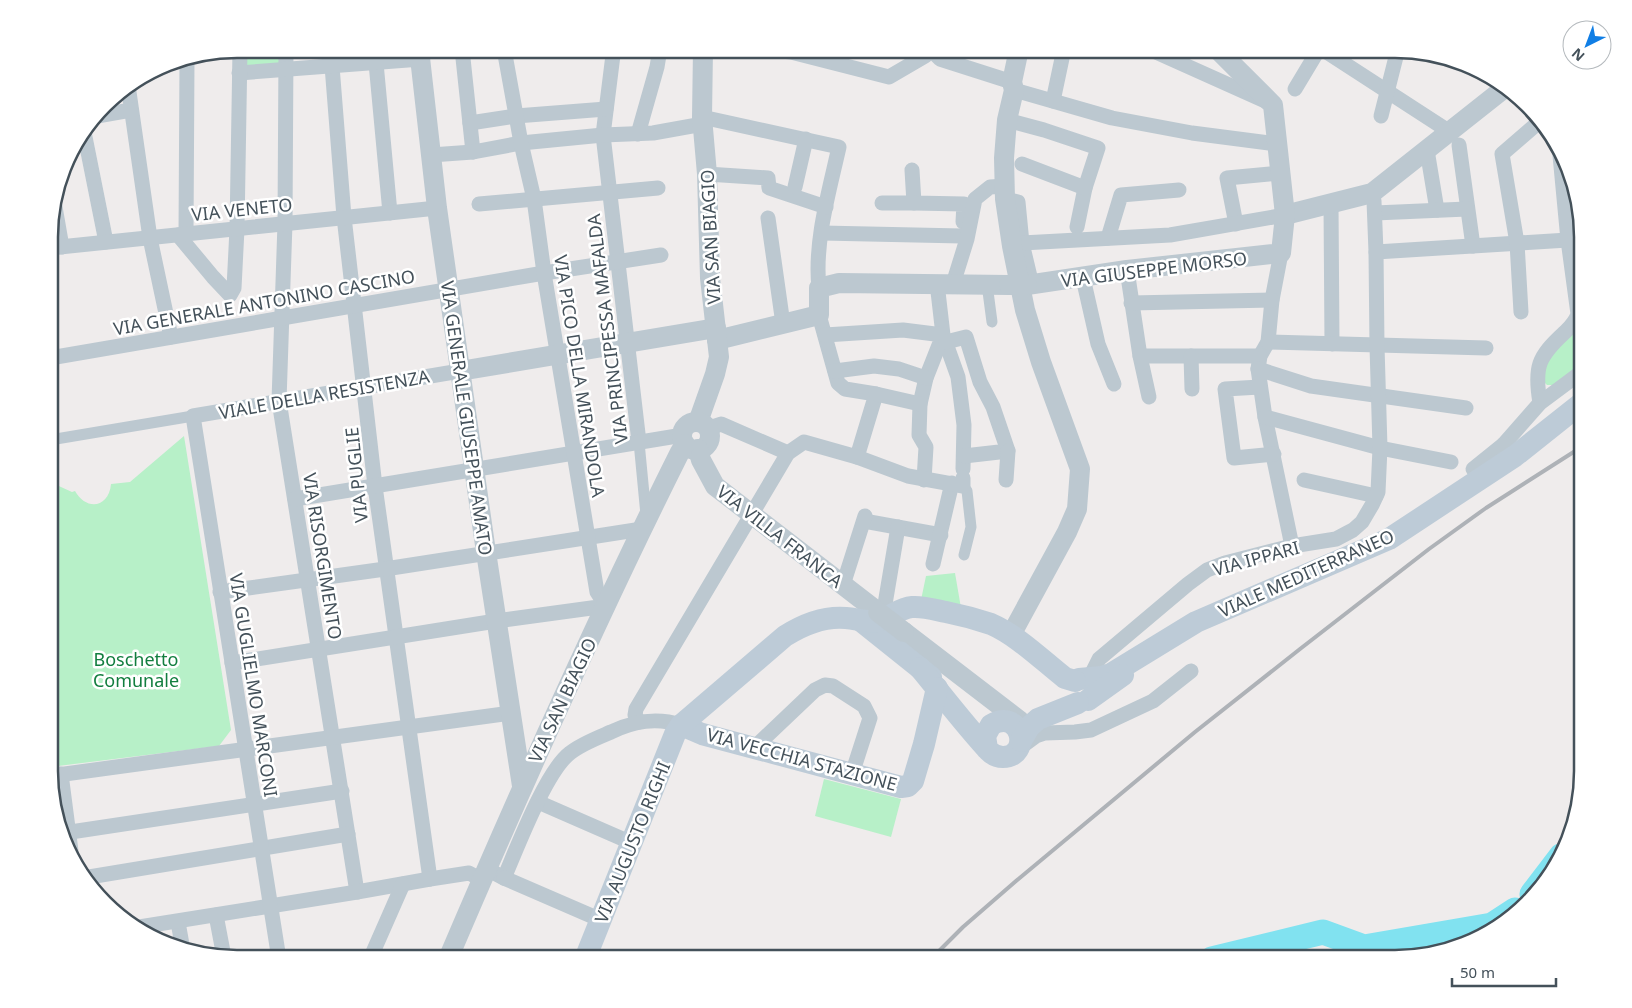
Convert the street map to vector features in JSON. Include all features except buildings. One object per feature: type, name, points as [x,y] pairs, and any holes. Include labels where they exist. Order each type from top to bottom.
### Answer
[{"type":"main road","name":"VIALE MEDITERRANEO","points":[[1148,652],[1189,626],[1219,611],[1388,539],[1509,450],[1574,408]]},
{"type":"main road","points":[[877,615],[877,620],[913,606],[932,608],[972,618],[992,625],[1011,635],[1065,678],[1087,683],[1120,678],[1148,652]]},
{"type":"main road","points":[[877,615],[987,749]]},
{"type":"main road","points":[[681,724],[785,636],[796,629],[822,619],[877,615]]},
{"type":"main road","points":[[1087,683],[1148,652]]},
{"type":"main road","points":[[920,668],[984,722],[1016,727]]},
{"type":"main road","name":"VIA IPPARI","points":[[987,749],[999,757],[1007,757],[1014,754],[1016,727],[1038,718],[1087,683]]},
{"type":"main road","points":[[924,744],[937,688]]},
{"type":"main road","points":[[924,744],[933,729],[945,718],[963,721]]},
{"type":"main road","name":"VIA VECCHIA STAZIONE","points":[[681,724],[702,734],[901,787],[908,786],[913,782],[924,744]]},
{"type":"main road","name":"VIA AUGUSTO RIGHI","points":[[589,950],[675,734],[681,724]]},
{"type":"main road","points":[[987,749],[985,736],[1016,727]]},
{"type":"street","points":[[187,65],[182,235],[213,277],[230,295],[234,288],[238,229],[240,58]]},
{"type":"street","name":"VIA RISORGIMENTO","points":[[286,58],[285,224],[279,401],[358,892]]},
{"type":"street","points":[[239,73],[376,63],[400,58]]},
{"type":"street","name":"VIA GENERALE GIUSEPPE AMATO","points":[[420,58],[437,208],[486,552],[522,786]]},
{"type":"street","points":[[463,58],[473,152]]},
{"type":"street","name":"VIA PICO DELLA MIRANDOLA","points":[[506,58],[522,147],[534,199],[544,273],[597,592],[606,606]]},
{"type":"street","name":"VIA PRINCIPESSA MAFALDA","points":[[613,58],[603,135],[639,442],[644,524]]},
{"type":"street","points":[[638,134],[658,58]]},
{"type":"street","name":"VIA SAN BIAGIO","points":[[703,58],[702,120],[707,174],[710,278],[719,357],[704,427]]},
{"type":"street","points":[[817,58],[889,77],[926,58]]},
{"type":"street","points":[[940,58],[1053,101],[1121,119],[1192,133],[1277,144]]},
{"type":"street","points":[[1011,635],[1068,532],[1077,510],[1080,470],[1041,362],[1025,310],[1012,246],[1005,193],[1004,158],[1007,120],[1018,58]]},
{"type":"street","points":[[1053,101],[1062,58]]},
{"type":"street","points":[[1169,58],[1273,105]]},
{"type":"street","points":[[1228,58],[1273,105],[1279,173],[1286,214],[1272,300],[1268,342],[1259,362],[1260,387],[1292,546]]},
{"type":"street","points":[[1295,89],[1315,58]]},
{"type":"street","points":[[1336,58],[1388,90],[1454,138],[1473,246]]},
{"type":"street","points":[[1381,116],[1396,58]]},
{"type":"street","points":[[376,63],[390,213]]},
{"type":"street","name":"VIA PUGLIE","points":[[332,66],[344,217],[375,486],[430,879]]},
{"type":"street","points":[[1022,243],[1170,235],[1286,214],[1372,193],[1427,150],[1454,138],[1501,92]]},
{"type":"street","points":[[129,93],[150,238],[171,337]]},
{"type":"street","points":[[470,123],[516,112],[606,109]]},
{"type":"street","points":[[106,114],[131,110]]},
{"type":"street","points":[[430,155],[522,147],[603,135],[653,133],[702,120],[839,147],[826,207],[818,266],[824,287],[819,315],[829,335],[845,389],[920,404]]},
{"type":"street","points":[[1007,120],[1098,148],[1085,188],[1077,227]]},
{"type":"street","points":[[1521,312],[1517,243],[1502,154],[1536,125]]},
{"type":"street","points":[[795,187],[806,139]]},
{"type":"street","points":[[86,140],[106,242]]},
{"type":"street","points":[[1427,150],[1437,210]]},
{"type":"street","points":[[1022,164],[1085,188]]},
{"type":"street","points":[[912,170],[914,203]]},
{"type":"street","points":[[1562,170],[1574,284]]},
{"type":"street","points":[[1236,224],[1227,178],[1279,173]]},
{"type":"street","points":[[707,174],[768,178],[767,210],[783,320]]},
{"type":"street","points":[[933,564],[940,535],[961,474],[964,425],[958,377],[944,338],[945,283],[964,237],[975,199],[990,187],[1005,193],[1018,202],[1022,243],[1022,285]]},
{"type":"street","points":[[479,204],[658,188]]},
{"type":"street","points":[[769,188],[826,207]]},
{"type":"street","points":[[1108,238],[1121,195],[1179,190]]},
{"type":"street","name":"VIA IPPARI","points":[[1087,683],[1188,584],[1207,570],[1224,563],[1292,546],[1336,539],[1354,530],[1362,522],[1376,496],[1380,448],[1376,346],[1375,213],[1372,193]]},
{"type":"street","points":[[882,204],[964,204],[964,237]]},
{"type":"street","points":[[1331,204],[1332,344]]},
{"type":"street","name":"VIA VENETO","points":[[58,248],[437,208]]},
{"type":"street","points":[[1375,213],[1467,209]]},
{"type":"street","points":[[822,233],[964,237]]},
{"type":"street","points":[[1376,252],[1568,240]]},
{"type":"street","name":"VIA GIUSEPPE MORSO","points":[[824,287],[839,284],[945,283],[1022,285],[1083,278],[1127,270],[1281,253]]},
{"type":"street","name":"VIA GENERALE ANTONINO CASCINO","points":[[58,357],[544,273],[661,255]]},
{"type":"street","points":[[1127,270],[1140,356],[1149,396]]},
{"type":"street","points":[[1083,278],[1098,344],[1114,384]]},
{"type":"street","points":[[987,284],[992,322]]},
{"type":"street","points":[[1131,303],[1272,300]]},
{"type":"street","name":"VIALE DELLA RESISTENZA","points":[[58,439],[557,354],[627,343],[716,334],[783,320],[819,315]]},
{"type":"street","points":[[1540,403],[1536,382],[1543,357],[1548,348],[1574,323]]},
{"type":"street","points":[[829,335],[903,330],[944,338],[966,337],[980,382],[993,407],[1008,451],[1006,480]]},
{"type":"street","points":[[924,480],[926,448],[920,436],[920,404],[926,378],[944,338]]},
{"type":"street","points":[[1268,342],[1486,348]]},
{"type":"street","points":[[1140,356],[1191,356],[1259,362],[1311,386],[1466,408]]},
{"type":"street","points":[[1191,356],[1192,389]]},
{"type":"street","points":[[839,374],[874,366],[899,369],[926,378]]},
{"type":"street","points":[[1473,469],[1509,450],[1540,403],[1574,378]]},
{"type":"street","points":[[1260,387],[1225,389],[1234,458],[1274,454]]},
{"type":"street","points":[[857,457],[876,394]]},
{"type":"street","name":"VIA GUGLIELMO MARCONI","points":[[193,416],[278,950]]},
{"type":"street","points":[[1265,417],[1380,448],[1451,462]]},
{"type":"street","points":[[295,499],[639,442],[689,443],[687,425],[704,427],[720,424],[788,452]]},
{"type":"street","points":[[639,722],[635,715],[636,709],[788,452],[804,442],[857,457],[924,480],[961,474],[1008,451]]},
{"type":"street","name":"VIA SAN BIAGIO","points":[[453,950],[491,876],[522,786],[644,524],[680,452],[689,443]]},
{"type":"street","name":"VIA VILLA FRANCA","points":[[689,443],[715,486],[844,585],[877,615],[904,632],[1016,727]]},
{"type":"street","points":[[961,474],[967,491],[971,527],[964,555]]},
{"type":"street","points":[[1304,480],[1376,496]]},
{"type":"street","points":[[844,585],[864,518],[940,535]]},
{"type":"street","points":[[220,592],[386,569],[588,537],[644,524]]},
{"type":"street","points":[[877,615],[898,527]]},
{"type":"street","points":[[232,663],[496,620],[606,606]]},
{"type":"street","points":[[1016,727],[1076,732],[1091,730],[1153,700],[1191,671]]},
{"type":"street","points":[[755,747],[815,690],[825,685],[833,686],[864,706],[870,718],[852,774]]},
{"type":"street","points":[[58,775],[408,726],[512,717],[521,729],[532,733],[547,733]]},
{"type":"street","points":[[491,876],[538,802],[557,766],[570,752],[627,724],[666,720],[681,724]]},
{"type":"street","points":[[58,789],[63,813]]},
{"type":"street","points":[[68,832],[342,791]]},
{"type":"street","points":[[538,802],[632,843]]},
{"type":"street","points":[[91,877],[348,834]]},
{"type":"street","points":[[146,926],[469,873],[491,876],[601,920]]},
{"type":"street","points":[[374,950],[403,884]]},
{"type":"street","points":[[216,915],[223,950]]},
{"type":"street","points":[[178,922],[181,941]]},
{"type":"green space","points":[[246,58],[280,58],[280,65],[245,67]]},
{"type":"green space","points":[[1574,326],[1574,370],[1553,385],[1547,385],[1542,380],[1547,361]]},
{"type":"green space","name":"Boschetto Comunale","points":[[184,436],[231,730],[219,746],[58,766],[58,486],[72,492],[75,491],[85,502],[96,504],[106,498],[111,484],[130,482]]},
{"type":"green space","points":[[955,573],[961,608],[921,600],[926,576]]},
{"type":"green space","points":[[824,779],[901,799],[891,837],[815,816]]},
{"type":"waterway","points":[[1249,950],[1323,932],[1364,947],[1487,926]]},
{"type":"railway","points":[[940,950],[963,927],[1016,881],[1195,732],[1300,649],[1429,549],[1486,508],[1574,452]]}]
